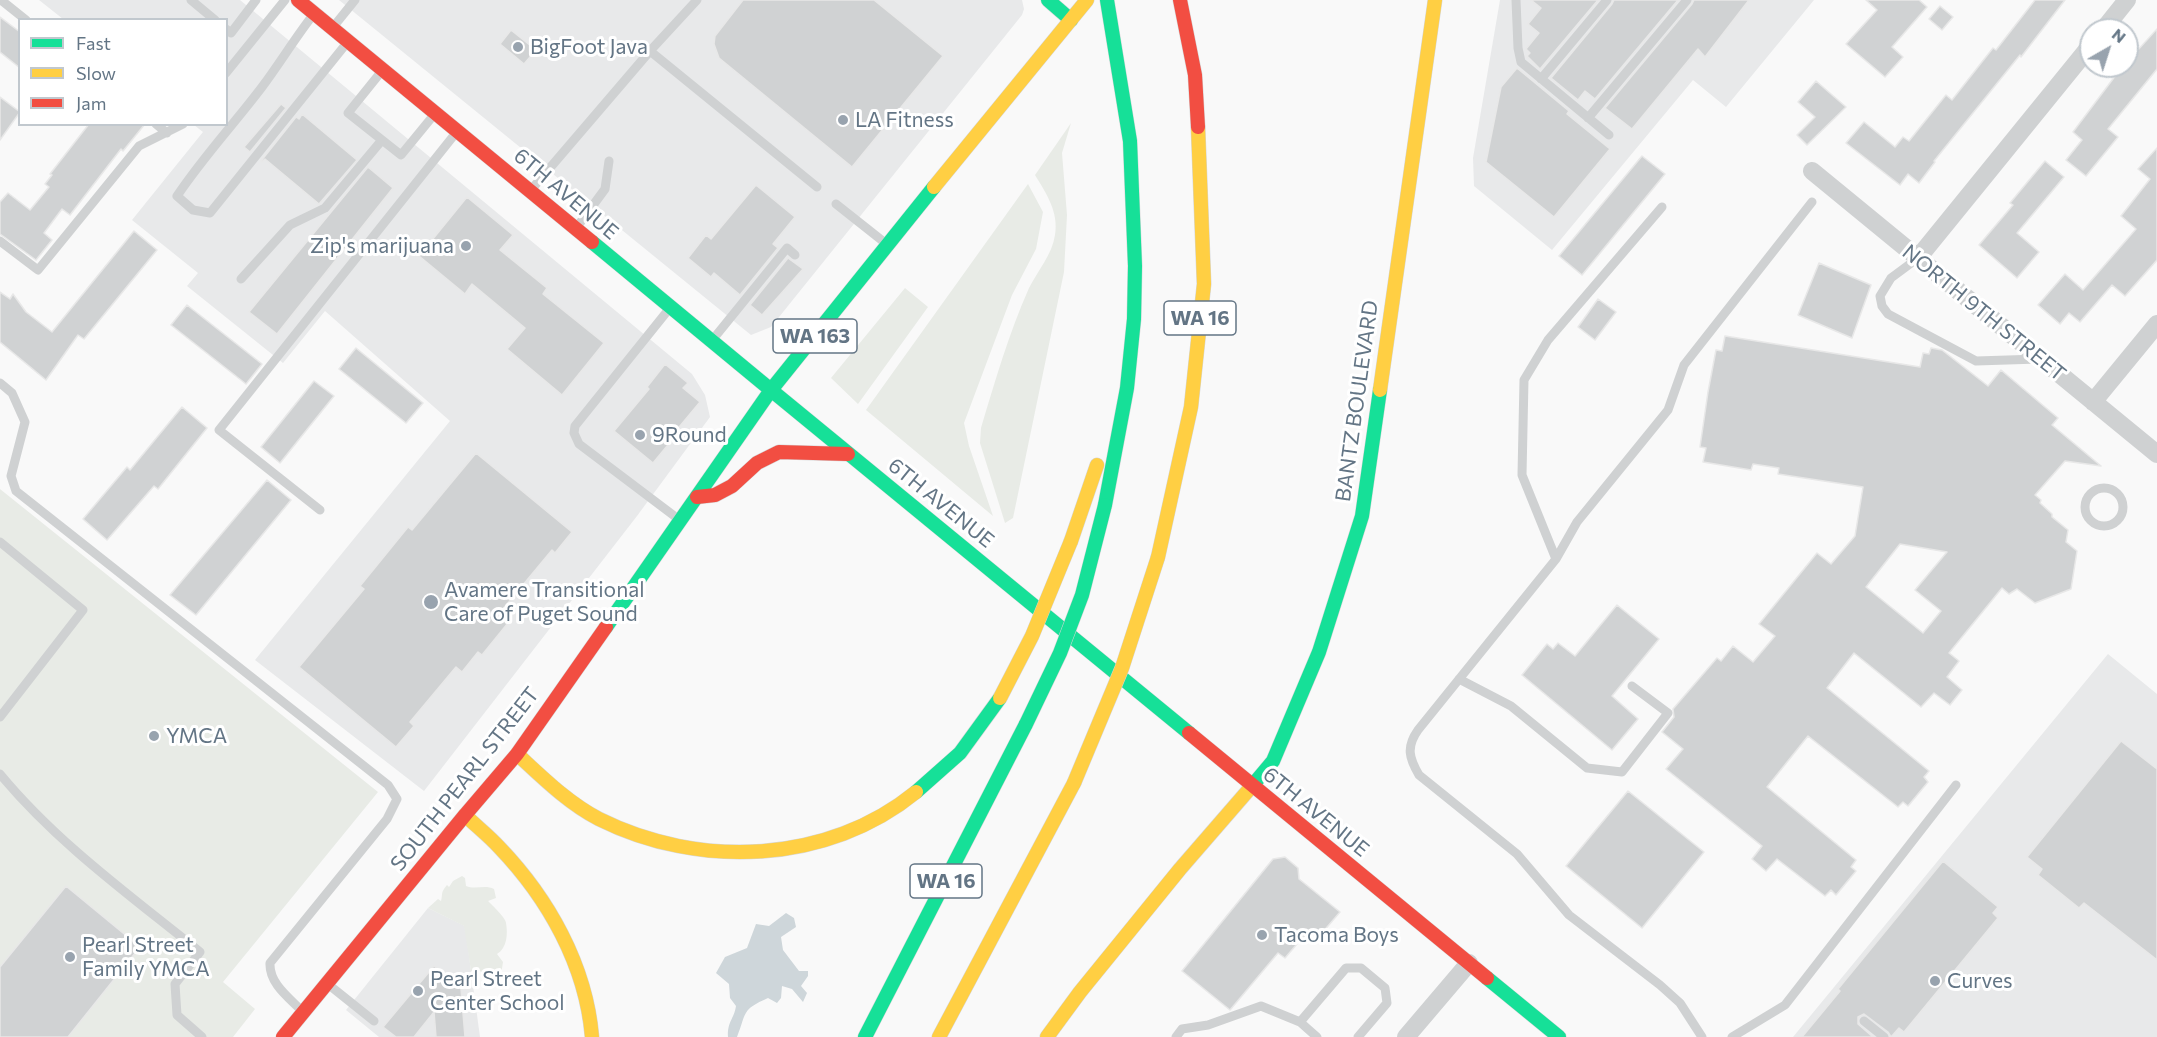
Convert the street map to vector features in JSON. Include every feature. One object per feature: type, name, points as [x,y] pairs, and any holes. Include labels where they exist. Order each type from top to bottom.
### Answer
[{"type":"main road","name":"6TH AVENUE","points":[[298,0],[1558,1037]]},
{"type":"main road","points":[[1048,0],[1071,20]]},
{"type":"main road","name":"WA 163","points":[[771,390],[1087,0]]},
{"type":"main road","name":"WA 16","points":[[865,1037],[1026,724],[1060,653],[1082,595],[1106,505],[1129,372],[1134,308],[1135,246],[1132,161],[1127,110],[1107,0]]},
{"type":"main road","name":"WA 16","points":[[939,1037],[1074,783],[1122,668],[1158,557],[1191,407],[1204,285],[1195,75],[1180,0]]},
{"type":"main road","name":"BANTZ BOULEVARD","points":[[1047,1037],[1064,1012],[1154,901],[1273,761],[1319,652],[1362,516],[1435,0]]},
{"type":"main road","points":[[517,754],[574,803],[598,819],[659,844],[707,853],[782,852],[812,844],[884,814],[917,792],[944,769],[981,727],[1000,698],[1032,636],[1071,540],[1129,372]]},
{"type":"main road","name":"SOUTH PEARL STREET","points":[[283,1037],[517,754],[771,390]]},
{"type":"main road","points":[[697,497],[715,495],[732,486],[757,463],[779,452],[848,454]]},
{"type":"main road","points":[[465,815],[500,848],[550,916],[575,961],[584,986],[592,1037]]},
{"type":"street","points":[[2113,18],[2127,0]]},
{"type":"street","points":[[1918,258],[2079,60]]},
{"type":"street","name":"NORTH 9TH STREET","points":[[1812,171],[2157,454]]},
{"type":"street","points":[[2093,402],[2157,324]]},
{"type":"street","points":[[1406,1037],[1468,963]]},
{"type":"lane","points":[[1,0],[24,18]]},
{"type":"lane","points":[[191,0],[213,18]]},
{"type":"lane","points":[[228,31],[231,33],[256,0]]},
{"type":"lane","points":[[228,71],[285,0]]},
{"type":"lane","points":[[332,28],[355,0]]},
{"type":"lane","points":[[1525,0],[1516,5],[1519,57],[1523,64],[1609,135]]},
{"type":"lane","points":[[1541,80],[1607,0]]},
{"type":"lane","points":[[1588,118],[1687,0]]},
{"type":"lane","points":[[530,191],[690,2]]},
{"type":"lane","points":[[314,14],[290,44],[263,85],[194,171],[177,196],[193,210],[210,213],[348,42]]},
{"type":"lane","points":[[650,51],[817,187]]},
{"type":"lane","points":[[383,70],[348,113],[401,155],[435,113]]},
{"type":"lane","points":[[158,126],[167,133]]},
{"type":"lane","points":[[0,241],[38,270],[139,146],[179,126]]},
{"type":"lane","points":[[320,510],[219,430],[457,131]]},
{"type":"lane","points":[[241,279],[290,225],[325,208],[382,140]]},
{"type":"lane","points":[[576,229],[605,189],[609,161]]},
{"type":"lane","points":[[1702,1037],[1680,1003],[1569,915],[1517,854],[1419,774],[1410,761],[1410,752],[1414,736],[1556,559],[1577,522],[1668,410],[1684,364],[1812,202]]},
{"type":"lane","points":[[837,204],[888,246]]},
{"type":"lane","points":[[1556,559],[1522,475],[1524,380],[1548,340],[1662,207]]},
{"type":"lane","points":[[712,341],[787,248],[795,255]]},
{"type":"lane","points":[[1918,258],[1891,278],[1880,296],[1887,314],[1976,361],[2041,359]]},
{"type":"lane","points":[[671,307],[575,426],[574,433],[579,444],[680,520]]},
{"type":"lane","points":[[0,383],[12,393],[26,422],[11,476],[16,491],[388,785],[397,799],[387,819],[270,963],[269,970],[273,980],[303,1012]]},
{"type":"lane","points":[[2106,488],[2119,495],[2123,502],[2123,509],[2116,522],[2102,526],[2089,519],[2085,513],[2085,505],[2092,492],[2106,488]]},
{"type":"lane","points":[[0,542],[83,610],[0,717]]},
{"type":"lane","points":[[1459,679],[1511,706],[1587,768],[1622,772],[1668,713],[1632,686]]},
{"type":"lane","points":[[0,774],[41,821],[201,952],[175,984],[177,1015],[202,1037]]},
{"type":"lane","points":[[1732,1037],[1785,1005],[1956,785]]},
{"type":"lane","points":[[1300,1022],[1346,968],[1361,968],[1384,988],[1387,1003],[1361,1036]]},
{"type":"lane","points":[[327,983],[374,1021]]},
{"type":"lane","points":[[1176,1037],[1182,1029],[1208,1025],[1261,1006],[1300,1022],[1317,1037]]},
{"type":"lane","points":[[1864,1021],[1884,1037]]},
{"type":"shaded area","points":[[39,0],[240,0],[692,374],[705,395],[710,417],[637,516],[424,791],[255,660],[450,421],[325,311],[283,363],[187,286],[198,273],[132,220],[203,132],[195,126],[228,126],[228,18],[62,18]]},
{"type":"shaded area","points":[[339,0],[1022,0],[1024,9],[1022,15],[771,327],[751,335]]},
{"type":"shaded area","points":[[1500,0],[1814,0],[1726,107],[1693,80],[1552,250],[1474,186],[1473,158]]},
{"type":"shaded area","points":[[1071,123],[1062,153],[1067,215],[1064,272],[1013,518],[1005,523],[980,443],[981,428],[1015,322],[1029,288],[1051,249],[1055,235],[1053,211],[1035,175]]},
{"type":"shaded area","points":[[1028,184],[1043,212],[1036,249],[1012,295],[964,423],[969,446],[993,516],[866,410]]},
{"type":"shaded area","points":[[905,288],[928,307],[858,404],[831,378]]},
{"type":"shaded area","name":"YMCA","points":[[0,489],[378,792],[223,982],[255,1009],[233,1037],[0,1037]]},
{"type":"shaded area","points":[[2108,654],[2157,694],[2157,1037],[1793,1037]]},
{"type":"shaded area","points":[[462,876],[465,878],[466,886],[494,889],[496,898],[488,901],[505,921],[506,940],[503,948],[497,954],[503,962],[501,975],[494,974],[494,978],[489,979],[480,971],[471,971],[464,926],[428,908],[438,899],[441,901],[447,885],[449,887],[453,881]]},
{"type":"shaded area","name":"Pearl Street Center School","points":[[428,908],[465,926],[480,1037],[379,1037],[346,1010]]},
{"type":"shaded area","points":[[786,913],[794,918],[796,927],[781,937],[783,950],[799,971],[808,971],[808,976],[801,986],[807,993],[803,1002],[792,989],[782,986],[781,998],[777,1003],[768,998],[753,1006],[746,1013],[737,1037],[728,1037],[736,1006],[730,998],[729,984],[716,973],[725,957],[747,948],[756,924],[769,926]]},
{"type":"building","name":"LA Fitness","points":[[743,0],[874,0],[943,56],[852,167],[719,58],[714,44],[715,36]]},
{"type":"building","points":[[1531,0],[1598,0],[1540,69],[1527,56],[1530,53],[1526,49],[1539,33],[1528,24],[1541,8]]},
{"type":"building","points":[[1614,0],[1678,0],[1595,99],[1585,91],[1578,100],[1551,78]]},
{"type":"building","points":[[1694,0],[1749,0],[1705,57],[1698,49],[1632,129],[1605,108]]},
{"type":"building","points":[[1866,0],[1919,0],[1927,7],[1892,47],[1903,57],[1885,77],[1846,44],[1877,10]]},
{"type":"building","points":[[2035,0],[2065,0],[2021,57],[2020,55],[1934,161],[1919,183],[1908,174],[1900,185],[1846,143],[1864,122],[1895,147],[1903,137],[1909,141],[1946,95],[1952,100],[1993,48],[1996,50]]},
{"type":"building","points":[[1940,6],[1953,17],[1942,30],[1929,19]]},
{"type":"building","points":[[0,17],[18,30],[18,66],[0,52]]},
{"type":"building","points":[[2157,29],[2157,69],[2108,129],[2118,137],[2086,176],[2066,160],[2082,140],[2073,132],[2114,78],[2139,78],[2139,49]]},
{"type":"building","name":"BigFoot Java","points":[[511,30],[536,50],[524,64],[500,44]]},
{"type":"building","points":[[1517,68],[1569,111],[1567,114],[1610,149],[1554,217],[1486,162],[1501,87]]},
{"type":"building","points":[[1816,81],[1846,107],[1807,145],[1797,135],[1815,117],[1798,102]]},
{"type":"building","points":[[0,97],[18,110],[18,115],[0,140]]},
{"type":"building","points":[[281,104],[286,108],[250,152],[244,147]]},
{"type":"building","points":[[302,114],[357,160],[319,204],[265,159],[261,161],[296,117],[299,119]]},
{"type":"building","points":[[87,126],[143,126],[123,151],[121,149],[70,215],[62,209],[44,233],[52,240],[36,260],[0,234],[0,202],[8,193],[30,210],[49,187],[45,184],[52,175],[50,174]]},
{"type":"building","points":[[2157,148],[2157,260],[2125,296],[2112,285],[2080,322],[2069,313],[2060,324],[2038,305],[2065,274],[2083,290],[2136,229],[2121,216],[2150,179],[2138,169]]},
{"type":"building","points":[[1642,156],[1665,174],[1582,275],[1559,256]]},
{"type":"building","points":[[2045,161],[2064,177],[2017,233],[2039,252],[2017,278],[1979,245],[2013,205],[2010,203]]},
{"type":"building","points":[[368,167],[393,188],[277,334],[249,312]]},
{"type":"building","points":[[756,185],[795,217],[773,244],[778,248],[740,295],[714,273],[711,277],[688,258],[706,235],[711,239]]},
{"type":"building","points":[[467,197],[513,235],[500,250],[547,288],[543,294],[604,343],[562,395],[507,349],[525,328],[472,284],[465,294],[419,256]]},
{"type":"building","points":[[134,231],[157,250],[84,339],[78,335],[46,380],[0,342],[0,292],[10,299],[13,294],[26,312],[52,332]]},
{"type":"building","points":[[788,258],[803,269],[762,315],[750,305]]},
{"type":"building","points":[[1819,263],[1871,285],[1852,338],[1798,315]]},
{"type":"building","points":[[1598,299],[1616,312],[1595,340],[1578,327]]},
{"type":"building","points":[[187,305],[262,364],[246,384],[171,325]]},
{"type":"building","points":[[1725,336],[1920,367],[1923,353],[1929,354],[1931,348],[1942,350],[1988,386],[2001,370],[2058,418],[2052,425],[2101,466],[2065,461],[2035,495],[2052,514],[2052,517],[2068,530],[2066,542],[2077,551],[2071,589],[2035,603],[2017,589],[2009,594],[2002,588],[1949,653],[1959,661],[1947,677],[1962,690],[1950,705],[1934,693],[1921,707],[1854,653],[1827,688],[1929,771],[1924,777],[1928,782],[1908,806],[1903,802],[1898,807],[1808,736],[1767,787],[1856,860],[1851,867],[1856,871],[1836,895],[1831,890],[1825,896],[1777,859],[1766,871],[1752,859],[1762,846],[1666,769],[1683,749],[1662,732],[1674,717],[1673,709],[1717,658],[1721,661],[1733,646],[1753,662],[1775,636],[1759,624],[1817,553],[1831,564],[1855,536],[1863,487],[1778,474],[1779,468],[1753,464],[1751,470],[1703,462],[1706,448],[1700,447],[1708,392],[1716,350],[1722,351]],"holes":[[[1900,544],[1947,552],[1915,590],[1941,611],[1923,633],[1866,587]]]},
{"type":"building","points":[[356,348],[423,403],[406,423],[339,369]]},
{"type":"building","points":[[665,364],[688,383],[683,388],[700,402],[653,463],[614,431],[649,389],[647,387]]},
{"type":"building","points":[[314,381],[334,396],[280,463],[261,447]]},
{"type":"building","points":[[182,407],[207,428],[158,489],[154,486],[107,540],[83,519],[127,467],[130,470]]},
{"type":"building","name":"Avamere Transitional Care of Puget Sound","points":[[476,453],[572,532],[555,553],[552,550],[498,615],[508,623],[482,655],[478,652],[462,672],[456,667],[410,722],[414,726],[396,747],[299,667],[364,589],[360,586],[408,527],[412,530]]},
{"type":"building","points":[[267,480],[291,500],[196,615],[170,595]]},
{"type":"building","points":[[1617,605],[1659,639],[1612,696],[1638,719],[1612,750],[1522,675],[1547,644],[1553,649],[1558,643],[1575,656]]},
{"type":"building","points":[[2121,741],[2157,769],[2157,960],[2084,903],[2079,908],[2038,875],[2042,869],[2027,857]]},
{"type":"building","points":[[1628,791],[1704,852],[1642,928],[1566,866]]},
{"type":"building","name":"Tacoma Boys","points":[[1285,857],[1298,868],[1299,879],[1340,912],[1322,933],[1303,937],[1285,958],[1278,953],[1230,1010],[1182,971],[1273,859]]},
{"type":"building","points":[[1943,861],[1998,907],[1993,913],[1998,918],[1904,1032],[1899,1028],[1891,1037],[1888,1032],[1864,1014],[1858,1017],[1858,1024],[1873,1037],[1802,1037],[1840,991],[1838,989]]},
{"type":"building","name":"Pearl Street Family YMCA","points":[[66,886],[140,947],[68,1037],[0,1037],[0,967]]},
{"type":"building","points":[[434,966],[449,979],[460,977],[465,1037],[436,1037],[434,1012],[414,1037],[396,1037],[383,1027]]},
{"type":"traffic: fast","points":[[1048,0],[1071,20]]},
{"type":"traffic: fast","points":[[1105,505],[1127,388],[1134,319],[1135,266],[1130,141],[1107,0]]},
{"type":"traffic: fast","points":[[606,627],[771,390],[934,187]]},
{"type":"traffic: fast","points":[[592,242],[771,390]]},
{"type":"traffic: fast","points":[[771,390],[1189,733]]},
{"type":"traffic: fast","points":[[1252,786],[1273,761],[1319,652],[1362,516],[1380,390]]},
{"type":"traffic: fast","points":[[1026,724],[1060,653],[1082,595],[1105,505]]},
{"type":"traffic: fast","points":[[916,792],[960,753],[1000,698]]},
{"type":"traffic: fast","points":[[865,1037],[1026,724]]},
{"type":"traffic: fast","points":[[1487,978],[1559,1037]]},
{"type":"traffic: slow","points":[[934,187],[1087,0]]},
{"type":"traffic: slow","points":[[1380,390],[1435,0]]},
{"type":"traffic: slow","points":[[1158,557],[1191,407],[1204,284],[1198,127]]},
{"type":"traffic: slow","points":[[1071,541],[1097,465]]},
{"type":"traffic: slow","points":[[1000,698],[1032,636],[1071,541]]},
{"type":"traffic: slow","points":[[1074,783],[1122,668],[1158,557]]},
{"type":"traffic: slow","points":[[517,754],[566,797],[599,819],[638,835],[678,846],[720,851],[762,851],[803,845],[843,834],[881,816],[916,792]]},
{"type":"traffic: slow","points":[[939,1037],[1074,783]]},
{"type":"traffic: slow","points":[[1047,1037],[1080,992],[1180,869],[1252,786]]},
{"type":"traffic: slow","points":[[465,815],[517,867],[562,934],[582,984],[592,1037]]},
{"type":"traffic: jam","points":[[298,0],[592,242]]},
{"type":"traffic: jam","points":[[1180,0],[1195,75],[1198,127]]},
{"type":"traffic: jam","points":[[697,497],[715,495],[732,486],[757,463],[779,452],[848,454]]},
{"type":"traffic: jam","points":[[465,815],[517,754],[606,627]]},
{"type":"traffic: jam","points":[[1189,733],[1487,978]]},
{"type":"traffic: jam","points":[[283,1037],[465,815]]},
{"type":"place","name":"BigFoot Java","points":[[518,47]]},
{"type":"place","name":"LA Fitness","points":[[843,120]]},
{"type":"place","name":"Zip's marijuana","points":[[466,246]]},
{"type":"place","name":"9Round","points":[[640,435]]},
{"type":"place","name":"Avamere Transitional Care of Puget Sound","points":[[431,602]]},
{"type":"place","name":"YMCA","points":[[154,736]]},
{"type":"place","name":"Tacoma Boys","points":[[1262,935]]},
{"type":"place","name":"Pearl Street Family YMCA","points":[[70,957]]},
{"type":"place","name":"Curves","points":[[1935,981]]},
{"type":"place","name":"Pearl Street Center School","points":[[418,991]]}]
